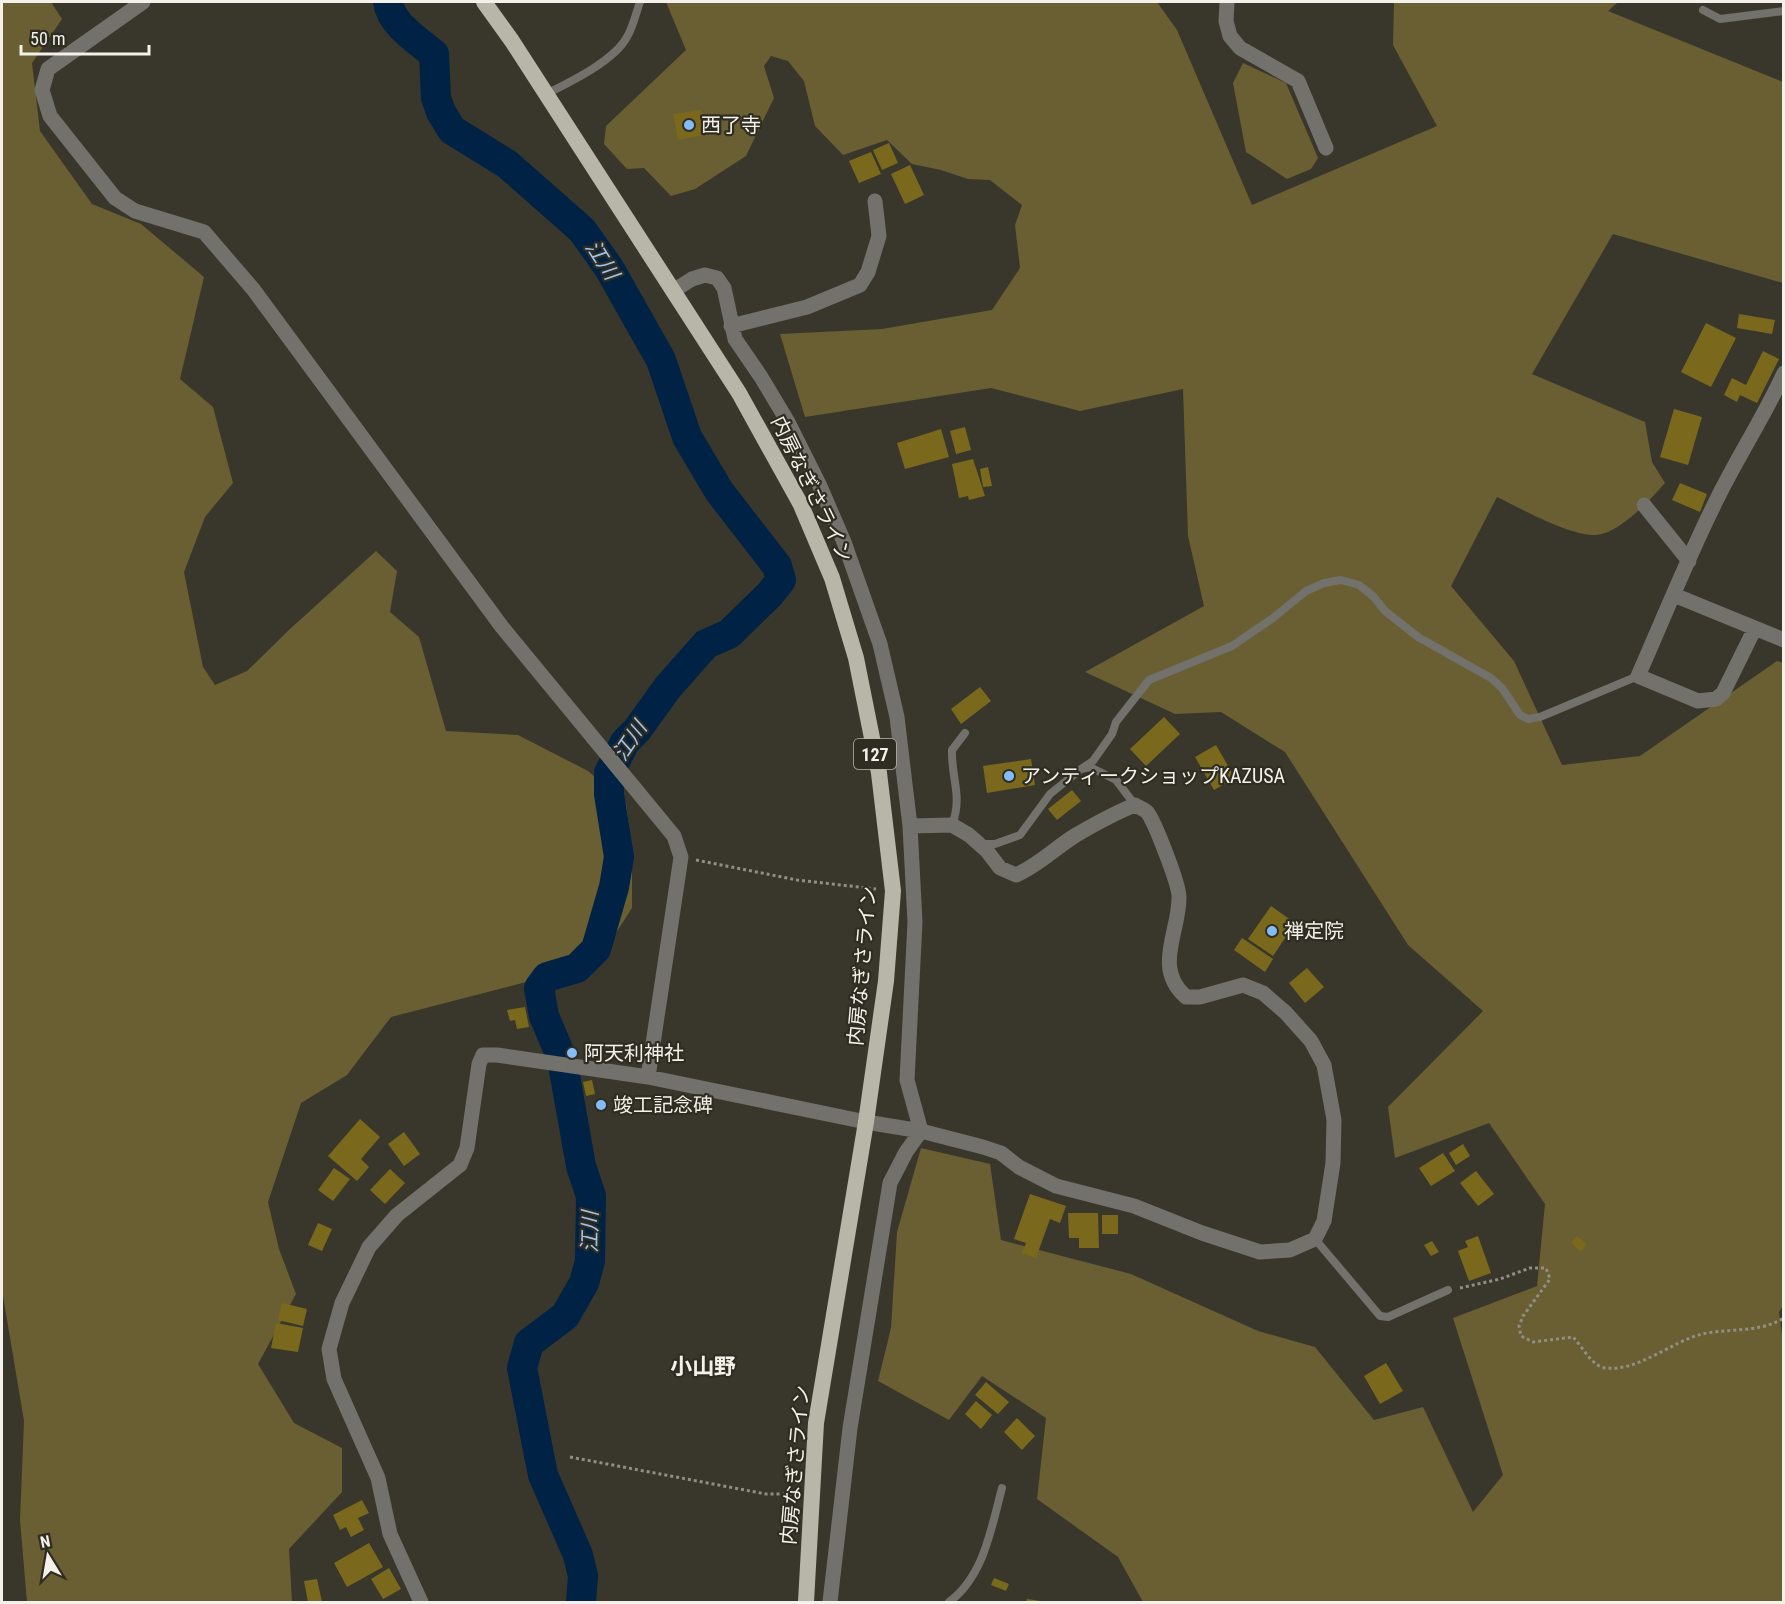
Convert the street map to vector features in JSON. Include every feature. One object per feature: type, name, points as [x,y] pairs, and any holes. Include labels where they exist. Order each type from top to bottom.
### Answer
[{"type":"highway","name":"内房なぎさライン","points":[[484,2],[739,393],[801,505],[832,578],[856,658],[879,773],[892,891],[886,981],[866,1122],[816,1424],[806,1602]]},
{"type":"street","points":[[143,2],[48,69],[42,90],[50,116],[115,198],[135,211],[204,232],[216,245],[253,289],[502,627],[674,836],[681,856],[648,1077]]},
{"type":"street","points":[[1227,2],[1226,21],[1230,36],[1240,48],[1298,81],[1326,148]]},
{"type":"street","points":[[731,326],[807,307],[860,285],[868,272],[879,236],[875,201]]},
{"type":"street","points":[[673,291],[692,279],[705,275],[717,278],[724,288],[735,339],[761,377],[804,453],[844,542],[865,596],[880,644],[897,717],[910,826],[915,922],[907,1080],[921,1131]]},
{"type":"street","points":[[1755,628],[1723,693],[1716,699],[1698,701],[1638,676],[1736,461],[1766,412],[1784,373]]},
{"type":"street","points":[[1644,505],[1689,561]]},
{"type":"street","points":[[1674,595],[1784,640]]},
{"type":"street","points":[[421,1602],[390,1534],[378,1478],[334,1380],[329,1348],[342,1303],[369,1247],[398,1215],[460,1165],[466,1148],[479,1064],[483,1055],[497,1054],[648,1077],[866,1122],[921,1131],[1001,1153],[1019,1167],[1056,1186],[1134,1206],[1202,1233],[1260,1252],[1290,1250],[1315,1239],[1324,1221],[1333,1163],[1334,1120],[1324,1065],[1311,1041],[1286,1013],[1263,993],[1243,985],[1200,998],[1186,997],[1176,989],[1169,954],[1180,896],[1176,878],[1147,813],[1135,805],[1117,812],[1074,836],[1033,867],[1016,875],[1000,868],[979,844],[952,825],[910,826]]},
{"type":"street","points":[[833,1602],[850,1428],[890,1183],[906,1152],[921,1131]]},
{"type":"lane","points":[[546,94],[575,79],[613,53],[627,38],[640,2]]},
{"type":"lane","points":[[1703,10],[1720,19],[1784,11]]},
{"type":"lane","points":[[979,844],[995,844],[1020,835],[1050,794],[1093,761],[1112,734],[1116,722],[1149,681],[1232,646],[1273,618],[1306,591],[1324,582],[1341,580],[1359,585],[1373,596],[1385,611],[1419,637],[1491,678],[1502,688],[1520,715],[1528,719],[1540,717],[1638,676]]},
{"type":"lane","points":[[952,825],[957,813],[958,800],[952,750],[965,733]]},
{"type":"lane","points":[[1081,769],[1090,767],[1116,780],[1135,805]]},
{"type":"lane","points":[[1315,1239],[1380,1316],[1388,1317],[1448,1290]]},
{"type":"lane","points":[[949,1602],[962,1593],[986,1553],[1002,1488]]},
{"type":"path","points":[[681,856],[797,880],[892,891]]},
{"type":"path","points":[[1448,1290],[1500,1279],[1530,1268],[1546,1268],[1550,1279],[1523,1316],[1519,1326],[1521,1336],[1533,1342],[1574,1337],[1598,1366],[1608,1369],[1635,1363],[1701,1334],[1769,1326],[1784,1318]]},
{"type":"path","points":[[570,1457],[766,1494],[812,1494]]},
{"type":"shaded area","points":[[2,2],[51,2],[62,19],[32,63],[40,131],[92,204],[141,224],[204,277],[180,379],[213,407],[233,483],[205,517],[184,572],[203,667],[215,685],[247,671],[376,551],[397,571],[390,612],[419,637],[446,731],[518,735],[588,771],[626,803],[632,848],[632,908],[596,964],[391,1017],[347,1075],[301,1103],[268,1202],[279,1249],[296,1294],[258,1364],[294,1423],[342,1448],[342,1492],[289,1549],[292,1602],[27,1602],[20,1520],[24,1421],[2,1290]]},
{"type":"shaded area","points":[[666,2],[1157,2],[1177,30],[1252,205],[1437,126],[1393,45],[1394,2],[1618,2],[1608,11],[1783,82],[1783,283],[1613,234],[1532,374],[1645,422],[1652,462],[1665,483],[1624,522],[1605,533],[1596,535],[1560,527],[1497,497],[1451,586],[1514,661],[1562,765],[1640,756],[1777,661],[1783,663],[1784,1304],[1779,1312],[1784,1350],[1783,1602],[1143,1602],[1118,1557],[1037,1499],[1046,1418],[982,1376],[949,1420],[878,1381],[891,1328],[897,1232],[921,1148],[990,1164],[1001,1240],[1131,1274],[1258,1331],[1315,1347],[1374,1420],[1423,1407],[1473,1512],[1503,1475],[1453,1318],[1537,1286],[1545,1204],[1489,1123],[1395,1158],[1388,1107],[1483,1011],[1408,945],[1285,752],[1221,712],[1175,714],[1085,672],[1204,606],[1188,536],[1183,389],[1080,411],[991,388],[805,417],[780,334],[882,329],[992,310],[1020,268],[1015,225],[1022,205],[990,180],[968,179],[912,164],[887,140],[843,155],[815,126],[804,81],[788,61],[771,56],[764,66],[774,98],[746,156],[695,189],[671,196],[644,168],[627,169],[604,144],[606,126],[686,50]]},
{"type":"shaded area","points":[[1243,63],[1286,83],[1318,158],[1311,169],[1287,179],[1246,152],[1233,83]]},
{"type":"building","name":"西了寺","points":[[701,110],[705,135],[678,140],[673,114]]},
{"type":"building","points":[[889,143],[898,163],[882,170],[873,150]]},
{"type":"building","points":[[871,152],[881,174],[859,183],[849,161]]},
{"type":"building","points":[[910,165],[924,195],[905,204],[891,174]]},
{"type":"building","points":[[1739,314],[1775,320],[1772,334],[1737,328]]},
{"type":"building","points":[[1706,323],[1736,338],[1711,387],[1681,372]]},
{"type":"building","points":[[1763,351],[1779,359],[1757,403],[1740,395],[1737,402],[1724,395],[1732,378],[1746,385]]},
{"type":"building","points":[[1674,409],[1702,417],[1688,465],[1660,457]]},
{"type":"building","points":[[965,427],[971,450],[956,454],[950,431]]},
{"type":"building","points":[[941,429],[949,457],[905,469],[897,443]]},
{"type":"building","points":[[973,459],[985,496],[969,500],[968,496],[959,498],[952,464]]},
{"type":"building","points":[[988,467],[992,486],[983,487],[980,469]]},
{"type":"building","points":[[1680,483],[1707,494],[1700,512],[1672,500]]},
{"type":"building","points":[[980,687],[991,701],[961,724],[951,709]]},
{"type":"building","points":[[1164,717],[1180,734],[1146,766],[1130,749]]},
{"type":"building","points":[[1216,745],[1235,778],[1214,790],[1195,757]]},
{"type":"building","name":"アンティークショップKAZUSA","points":[[1031,759],[1035,785],[987,793],[983,766]]},
{"type":"building","points":[[1072,790],[1081,801],[1057,820],[1048,809]]},
{"type":"building","name":"禅定院","points":[[1271,906],[1295,923],[1273,956],[1248,939]]},
{"type":"building","points":[[1242,938],[1273,959],[1265,972],[1234,950]]},
{"type":"building","points":[[1307,968],[1324,987],[1305,1003],[1289,983]]},
{"type":"building","points":[[525,1007],[529,1027],[517,1029],[515,1020],[510,1021],[507,1010]]},
{"type":"building","points":[[592,1080],[595,1094],[586,1096],[583,1082]]},
{"type":"building","points":[[360,1119],[380,1137],[361,1159],[369,1167],[357,1181],[328,1156]]},
{"type":"building","points":[[404,1132],[420,1154],[404,1166],[388,1144]]},
{"type":"building","points":[[1463,1144],[1470,1156],[1456,1165],[1449,1153]]},
{"type":"building","points":[[1443,1153],[1455,1171],[1431,1186],[1419,1168]]},
{"type":"building","points":[[334,1168],[350,1179],[333,1201],[318,1190]]},
{"type":"building","points":[[390,1169],[405,1183],[385,1204],[370,1190]]},
{"type":"building","points":[[1476,1171],[1494,1194],[1478,1206],[1460,1183]]},
{"type":"building","points":[[1030,1194],[1066,1206],[1060,1223],[1050,1219],[1036,1258],[1022,1253],[1026,1243],[1014,1239]]},
{"type":"building","points":[[1068,1213],[1098,1213],[1099,1248],[1079,1248],[1079,1238],[1069,1238]]},
{"type":"building","points":[[1102,1215],[1118,1215],[1118,1234],[1102,1234]]},
{"type":"building","points":[[318,1223],[332,1229],[322,1251],[308,1245]]},
{"type":"building","points":[[1478,1236],[1491,1273],[1469,1281],[1458,1251],[1468,1247],[1465,1241]]},
{"type":"building","points":[[1577,1236],[1587,1244],[1581,1252],[1571,1243]]},
{"type":"building","points":[[1432,1241],[1439,1252],[1431,1256],[1424,1245]]},
{"type":"building","points":[[282,1303],[307,1309],[303,1326],[278,1320]]},
{"type":"building","points":[[276,1323],[303,1328],[298,1352],[271,1348]]},
{"type":"building","points":[[1386,1363],[1403,1391],[1380,1404],[1364,1376]]},
{"type":"building","points":[[986,1382],[1009,1402],[998,1414],[975,1395]]},
{"type":"building","points":[[976,1401],[992,1415],[981,1429],[965,1414]]},
{"type":"building","points":[[1017,1418],[1035,1436],[1022,1450],[1004,1432]]},
{"type":"building","points":[[362,1500],[369,1513],[358,1518],[364,1530],[351,1537],[346,1527],[340,1530],[333,1515]]},
{"type":"building","points":[[369,1543],[383,1567],[347,1587],[334,1563]]},
{"type":"building","points":[[389,1568],[401,1589],[383,1599],[371,1579]]},
{"type":"building","points":[[994,1578],[1009,1584],[1006,1591],[991,1585]]},
{"type":"building","points":[[317,1579],[322,1602],[308,1602],[304,1581]]},
{"type":"building","points":[[1027,1599],[1041,1601],[1041,1602],[1026,1602]]},
{"type":"waterway","name":"江川","points":[[388,2],[399,24],[434,54],[436,98],[452,130],[507,164],[582,230],[609,268],[661,360],[687,437],[719,491],[777,566],[781,580],[729,634],[706,644],[668,687],[637,730],[625,742],[609,773],[609,794],[619,857],[614,887],[596,949],[577,968],[547,977],[539,988],[544,1016],[562,1059],[581,1166],[591,1196],[590,1261],[584,1283],[565,1316],[529,1343],[522,1368],[543,1475],[578,1555],[583,1576],[581,1602]]},
{"type":"place","name":"西了寺","points":[[689,125]]},
{"type":"place","name":"アンティークショップKAZUSA","points":[[1009,776]]},
{"type":"place","name":"禅定院","points":[[1272,931]]},
{"type":"place","name":"阿天利神社","points":[[572,1053]]},
{"type":"place","name":"竣工記念碑","points":[[601,1105]]},
{"type":"district","name":"小山野","points":[[703,1366]]}]
